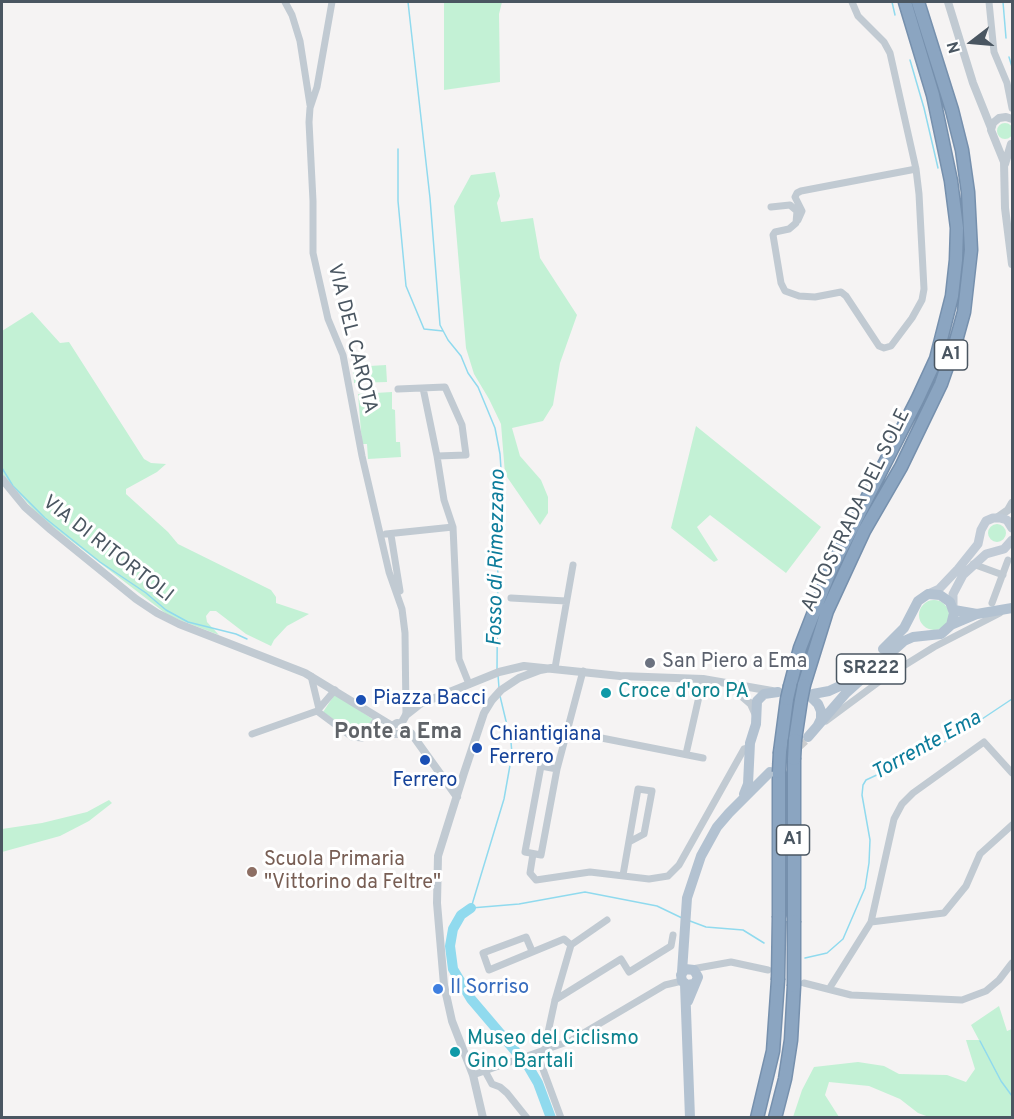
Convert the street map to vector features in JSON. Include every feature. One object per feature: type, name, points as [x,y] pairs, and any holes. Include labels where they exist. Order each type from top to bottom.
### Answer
[{"type":"highway","name":"AUTOSTRADA DEL SOLE","points":[[757,1118],[773,1051],[778,980],[779,916],[773,772],[780,752],[785,692],[830,571],[936,359],[952,296],[957,228],[951,181],[933,95],[905,2]]},
{"type":"highway","name":"AUTOSTRADA DEL SOLE","points":[[775,1118],[785,1079],[799,985],[794,921],[794,759],[802,739],[808,694],[827,611],[860,540],[901,467],[940,384],[964,312],[971,250],[968,192],[962,150],[952,110],[918,2]]},
{"type":"main road","points":[[928,594],[939,590],[978,544],[984,523],[998,517],[1007,520],[1012,528]]},
{"type":"main road","points":[[981,537],[986,546],[1004,550]]},
{"type":"main road","points":[[951,625],[954,618],[953,594],[956,586],[973,564],[986,554],[1004,550],[1012,540]]},
{"type":"main road","name":"SR222","points":[[808,694],[836,688],[851,678],[898,635],[918,600],[928,594],[942,595],[949,600],[953,609],[977,614]]},
{"type":"main road","name":"SR222","points":[[802,739],[817,728],[853,686],[904,641],[913,637],[939,634],[951,625],[977,614],[1011,608]]},
{"type":"main road","name":"SR222","points":[[913,611],[913,620],[919,629],[927,634],[939,634]]},
{"type":"main road","points":[[742,797],[748,784],[756,704],[764,694],[785,692]]},
{"type":"main road","name":"SR222","points":[[808,694],[818,704],[821,711],[821,719],[817,728]]},
{"type":"main road","points":[[750,752],[753,765],[757,770],[773,772]]},
{"type":"main road","points":[[688,1118],[687,1005],[691,975],[684,958],[679,935],[687,898],[695,871],[708,843],[723,820],[742,797],[773,772]]},
{"type":"street","name":"VIA DEL CAROTA","points":[[285,2],[292,15],[300,41],[310,108]]},
{"type":"street","name":"VIA DEL CAROTA","points":[[332,2],[317,87],[310,108],[313,253],[328,318],[343,356],[362,456],[389,572],[402,609]]},
{"type":"street","points":[[852,2],[858,16],[884,42],[890,54],[916,169],[923,232],[924,289],[922,300],[891,346],[885,348],[879,346],[841,292],[814,297],[799,296],[785,291],[781,283],[773,236],[775,232],[789,229],[798,220],[802,211],[795,197],[801,191],[916,169]]},
{"type":"street","points":[[948,2],[978,97],[992,128],[992,136],[1002,155],[1005,217],[1012,264]]},
{"type":"street","points":[[989,2],[994,52],[1011,97],[1012,108]]},
{"type":"street","points":[[978,97],[990,112],[1000,118],[1012,119]]},
{"type":"street","points":[[992,128],[1008,109],[1011,97]]},
{"type":"street","points":[[996,142],[1004,145],[1012,144],[1004,173]]},
{"type":"street","points":[[771,207],[790,205],[797,211],[798,220]]},
{"type":"street","points":[[398,389],[445,387],[462,425],[466,455],[437,456]]},
{"type":"street","points":[[423,388],[444,500],[453,527],[459,659],[469,684]]},
{"type":"street","name":"VIA DI RITORTOLI","points":[[2,479],[25,507],[142,604],[179,624],[311,676],[378,718],[411,733],[457,797]]},
{"type":"street","points":[[998,517],[1008,510],[1012,503]]},
{"type":"street","points":[[381,534],[391,535],[453,527]]},
{"type":"street","name":"VIA DEL CAROTA","points":[[391,535],[405,633],[406,715]]},
{"type":"street","points":[[992,603],[1008,560]]},
{"type":"street","points":[[973,564],[1003,575]]},
{"type":"street","points":[[553,668],[573,565]]},
{"type":"street","points":[[511,598],[566,601]]},
{"type":"street","points":[[817,728],[874,685],[934,647],[1011,608]]},
{"type":"street","points":[[934,647],[939,641],[939,634]]},
{"type":"street","points":[[399,726],[406,715],[420,704],[497,673],[524,666],[620,676],[703,679],[785,692]]},
{"type":"street","points":[[483,1118],[472,1075],[448,1007],[441,968],[438,925],[438,856],[484,713],[499,692],[525,676],[553,668]]},
{"type":"street","points":[[557,769],[541,766],[525,852],[541,855],[557,769],[583,672]]},
{"type":"street","points":[[311,676],[318,710],[352,737],[362,738],[378,718]]},
{"type":"street","points":[[686,754],[703,679]]},
{"type":"street","points":[[726,683],[751,704],[756,716]]},
{"type":"street","points":[[252,734],[318,710],[335,690]]},
{"type":"street","points":[[566,731],[703,758]]},
{"type":"street","points":[[829,989],[871,922],[894,819],[902,804],[913,793],[984,742],[1012,773]]},
{"type":"street","points":[[533,854],[530,873],[536,880],[580,873],[658,879],[671,874],[679,866],[743,751],[746,748],[750,752]]},
{"type":"street","points":[[622,875],[638,789],[652,791],[644,834],[629,842]]},
{"type":"street","points":[[871,922],[944,913],[966,886],[981,854],[1012,825]]},
{"type":"street","points":[[561,1118],[537,1053],[571,945],[607,920]]},
{"type":"street","points":[[555,1000],[621,959],[629,972],[671,946],[679,935]]},
{"type":"street","points":[[532,951],[526,937],[483,953],[489,970],[564,939],[571,945]]},
{"type":"street","points":[[472,1075],[570,1041],[665,985],[691,975],[731,962],[768,970]]},
{"type":"street","points":[[799,985],[851,995],[962,1000],[986,991],[999,980],[1012,963]]},
{"type":"street","points":[[485,1071],[492,1084],[507,1093],[526,1118]]},
{"type":"green space","points":[[444,2],[502,2],[499,14],[500,82],[444,90]]},
{"type":"green space","points":[[1005,123],[1011,125],[1013,131],[1011,137],[1005,139],[999,137],[997,131],[999,125]]},
{"type":"green space","points":[[495,172],[500,196],[497,203],[501,222],[533,218],[540,258],[577,315],[560,363],[553,405],[543,421],[512,428],[520,456],[541,480],[548,497],[548,513],[540,525],[505,474],[501,424],[474,374],[466,348],[454,206],[471,175]]},
{"type":"green space","points":[[32,312],[60,343],[69,342],[144,459],[151,463],[166,464],[157,472],[126,489],[126,494],[178,544],[271,590],[276,597],[276,603],[309,614],[287,626],[271,646],[246,634],[216,611],[210,611],[206,616],[207,622],[219,635],[169,616],[39,516],[2,474],[2,331]]},
{"type":"green space","points":[[386,365],[387,382],[354,383],[353,367]]},
{"type":"green space","points":[[392,392],[396,442],[400,442],[401,457],[368,459],[367,444],[362,444],[358,394]]},
{"type":"green space","points":[[696,426],[821,527],[786,573],[710,515],[697,527],[718,560],[714,562],[671,528]]},
{"type":"green space","points":[[993,524],[1001,524],[1006,529],[1004,540],[993,542],[988,537],[988,529]]},
{"type":"green space","points":[[934,600],[945,604],[949,615],[945,626],[934,630],[923,626],[919,615],[923,604]]},
{"type":"green space","points":[[335,694],[374,720],[362,735],[355,734],[323,712]]},
{"type":"green space","points":[[109,800],[112,803],[89,821],[60,836],[2,852],[2,829],[42,823],[87,812]]},
{"type":"green space","points":[[999,1006],[1007,1031],[1012,1029],[1012,1117],[929,1117],[918,1113],[900,1099],[869,1086],[829,1082],[825,1095],[839,1117],[793,1117],[802,1090],[814,1067],[858,1062],[884,1066],[899,1074],[947,1075],[966,1082],[975,1069],[966,1040],[979,1040],[971,1025]]},
{"type":"waterway","name":"Fosso di Rimezzano","points":[[408,2],[430,198],[440,325],[478,387],[495,428],[500,454],[502,484],[498,547],[497,670]]},
{"type":"waterway","points":[[892,2],[895,15]]},
{"type":"waterway","points":[[1003,2],[1006,38]]},
{"type":"waterway","points":[[1009,57],[1012,67]]},
{"type":"waterway","points":[[910,60],[938,168]]},
{"type":"waterway","points":[[398,149],[398,201],[406,286],[424,329],[443,331]]},
{"type":"waterway","points":[[2,468],[13,486],[45,518],[166,610],[188,622],[247,639]]},
{"type":"waterway","name":"Fosso di Rimezzano","points":[[498,675],[499,688]]},
{"type":"waterway","name":"Fosso di Rimezzano","points":[[500,696],[512,754],[504,799],[471,908],[519,904],[585,892],[657,906],[682,918]]},
{"type":"waterway","name":"Torrente Ema","points":[[805,958],[827,953],[843,939],[865,888],[870,840],[862,795],[866,780],[964,731],[1012,699]]},
{"type":"waterway","points":[[471,908],[461,915],[453,929],[450,946],[453,969],[471,999],[528,1066],[538,1083],[551,1118]]},
{"type":"waterway","name":"Torrente Ema","points":[[690,921],[706,927],[743,930],[764,943]]},
{"type":"waterway","points":[[980,1041],[1001,1081],[1012,1096]]},
{"type":"tunnel","points":[[775,767],[808,737]]},
{"type":"place","name":"San Piero a Ema","points":[[650,663]]},
{"type":"place","name":"Croce d'oro PA","points":[[606,693]]},
{"type":"place","name":"Piazza Bacci","points":[[361,700]]},
{"type":"place","name":"Chiantigiana Ferrero","points":[[477,748]]},
{"type":"place","name":"Ferrero","points":[[425,760]]},
{"type":"place","name":"Scuola Primaria \"Vittorino da Feltre\"","points":[[252,872]]},
{"type":"place","name":"Il Sorriso","points":[[438,989]]},
{"type":"place","name":"Museo del Ciclismo Gino Bartali","points":[[455,1052]]},
{"type":"district","name":"Ponte a Ema","points":[[398,734]]}]
